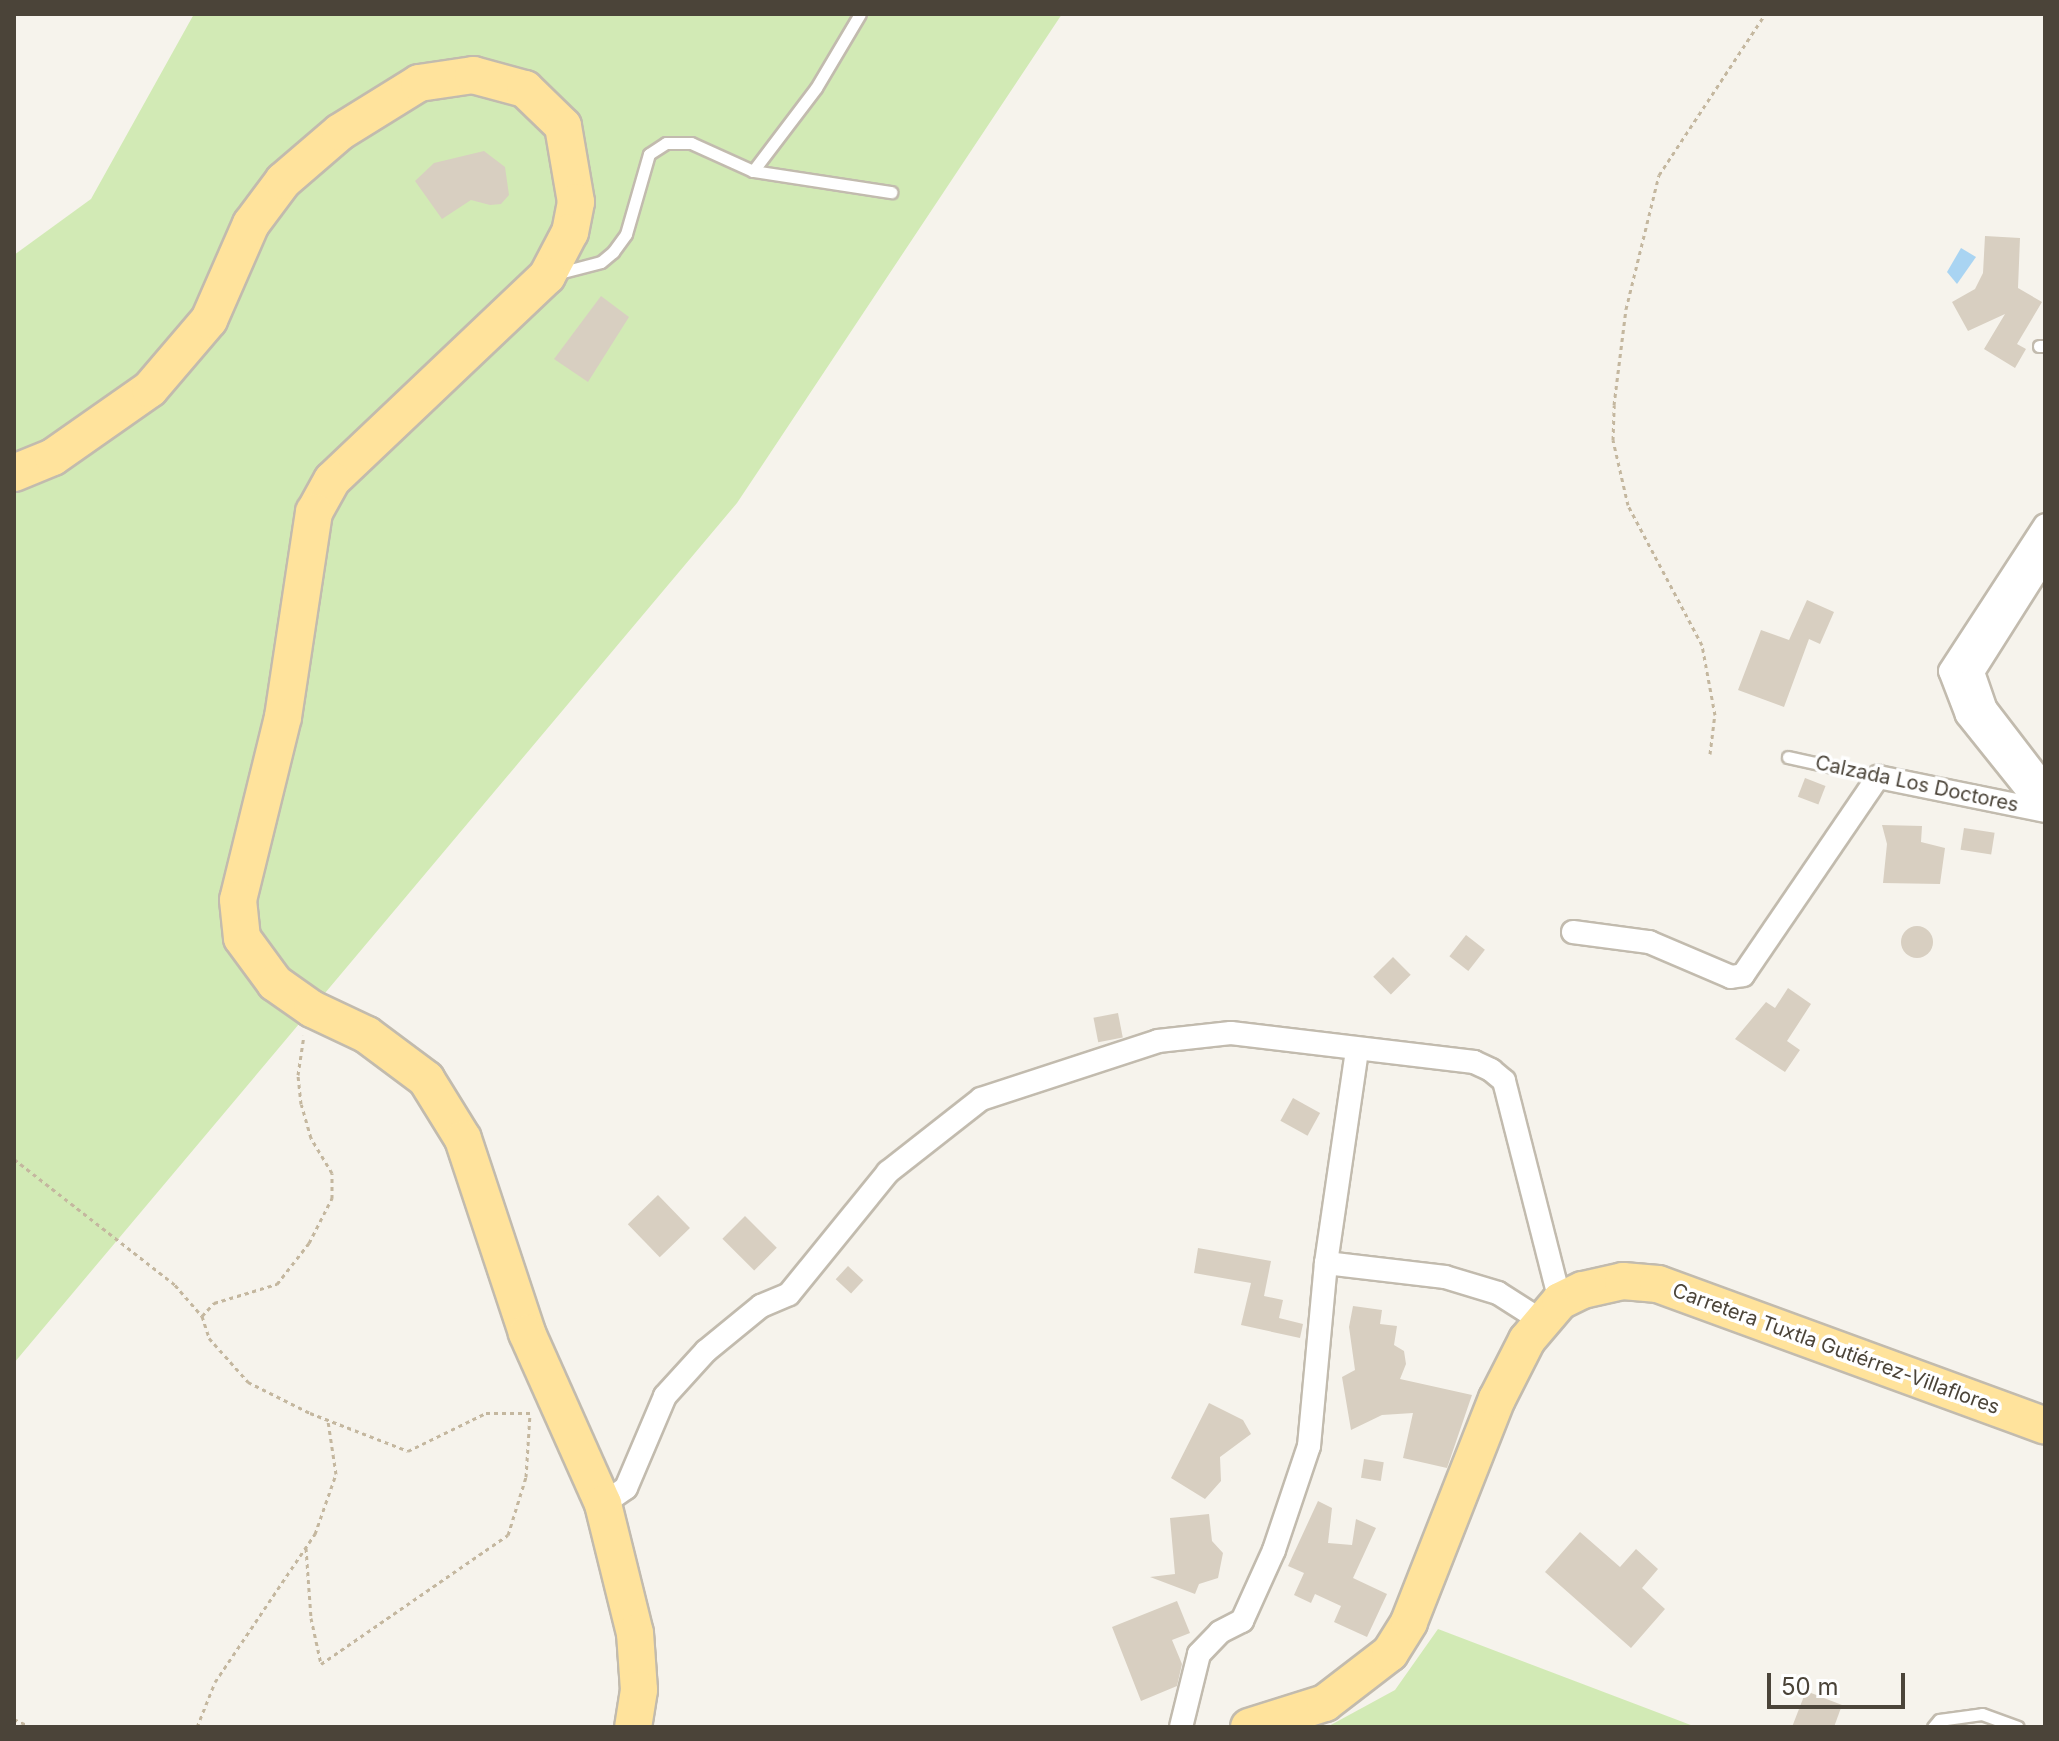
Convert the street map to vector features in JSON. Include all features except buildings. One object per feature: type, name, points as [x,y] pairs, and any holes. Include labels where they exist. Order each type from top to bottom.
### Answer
[{"type":"main road","points":[[14,473],[53,457],[150,389],[209,320],[251,224],[283,181],[340,132],[419,83],[473,75],[525,89],[563,126],[576,202],[570,232],[547,276],[332,480],[314,512],[283,717],[238,900],[242,938],[275,983],[312,1009],[367,1035],[426,1079],[463,1139],[527,1333],[545,1409],[603,1504],[635,1633],[639,1690],[633,1727]]},
{"type":"main road","name":"Carretera Tuxtla Gutiérrez-Villaflores","points":[[1551,1311],[1623,1281],[1658,1284],[2045,1426]]},
{"type":"main road","points":[[1249,1727],[1325,1703],[1390,1653],[1409,1622],[1497,1399],[1551,1311]]},
{"type":"street","points":[[2044,810],[1977,712],[1952,662],[2045,525]]},
{"type":"street","points":[[2045,558],[1975,666],[1977,712],[2045,786]]},
{"type":"street","points":[[1573,932],[1649,942],[1731,977],[1743,975],[1878,777]]},
{"type":"street","name":"Calzada Los Doctores","points":[[1878,777],[2044,810]]},
{"type":"street","points":[[603,1504],[626,1488],[665,1396],[706,1351],[761,1306],[789,1294],[888,1172],[981,1099],[1158,1041],[1231,1033],[1474,1062],[1504,1081],[1551,1311]]},
{"type":"street","points":[[1181,1727],[1199,1654],[1220,1632],[1242,1621],[1274,1550],[1309,1446],[1326,1263],[1357,1050]]},
{"type":"street","points":[[1326,1263],[1445,1277],[1551,1311]]},
{"type":"lane","points":[[753,171],[816,88],[860,14]]},
{"type":"lane","points":[[547,276],[601,262],[613,252],[626,234],[649,154],[666,143],[691,143],[753,171],[891,192]]},
{"type":"lane","name":"Calzada Los Doctores","points":[[1788,757],[1878,777]]},
{"type":"lane","points":[[1933,1727],[1939,1720],[1982,1714],[2018,1727]]},
{"type":"path","points":[[1710,754],[1715,715],[1702,645],[1628,505],[1613,440],[1614,405],[1626,309],[1659,175],[1678,140],[1765,14]]},
{"type":"path","points":[[202,1316],[214,1303],[277,1284],[309,1243],[332,1198],[332,1173],[311,1138],[299,1090],[312,1009]]},
{"type":"path","points":[[14,1159],[175,1285],[202,1316],[209,1338],[248,1382],[328,1421],[408,1451],[486,1413],[545,1409],[508,1535],[321,1664],[311,1618],[306,1548]]},
{"type":"path","points":[[197,1727],[215,1682],[306,1548],[336,1474],[328,1421]]},
{"type":"path","points":[[14,1719],[31,1727]]},
{"type":"green space","points":[[194,14],[1062,14],[737,503],[14,1363],[14,255],[91,199]]},
{"type":"green space","points":[[1438,1629],[1696,1727],[1327,1727],[1395,1690]]},
{"type":"water","points":[[1961,248],[1976,257],[1957,284],[1947,272]]}]
